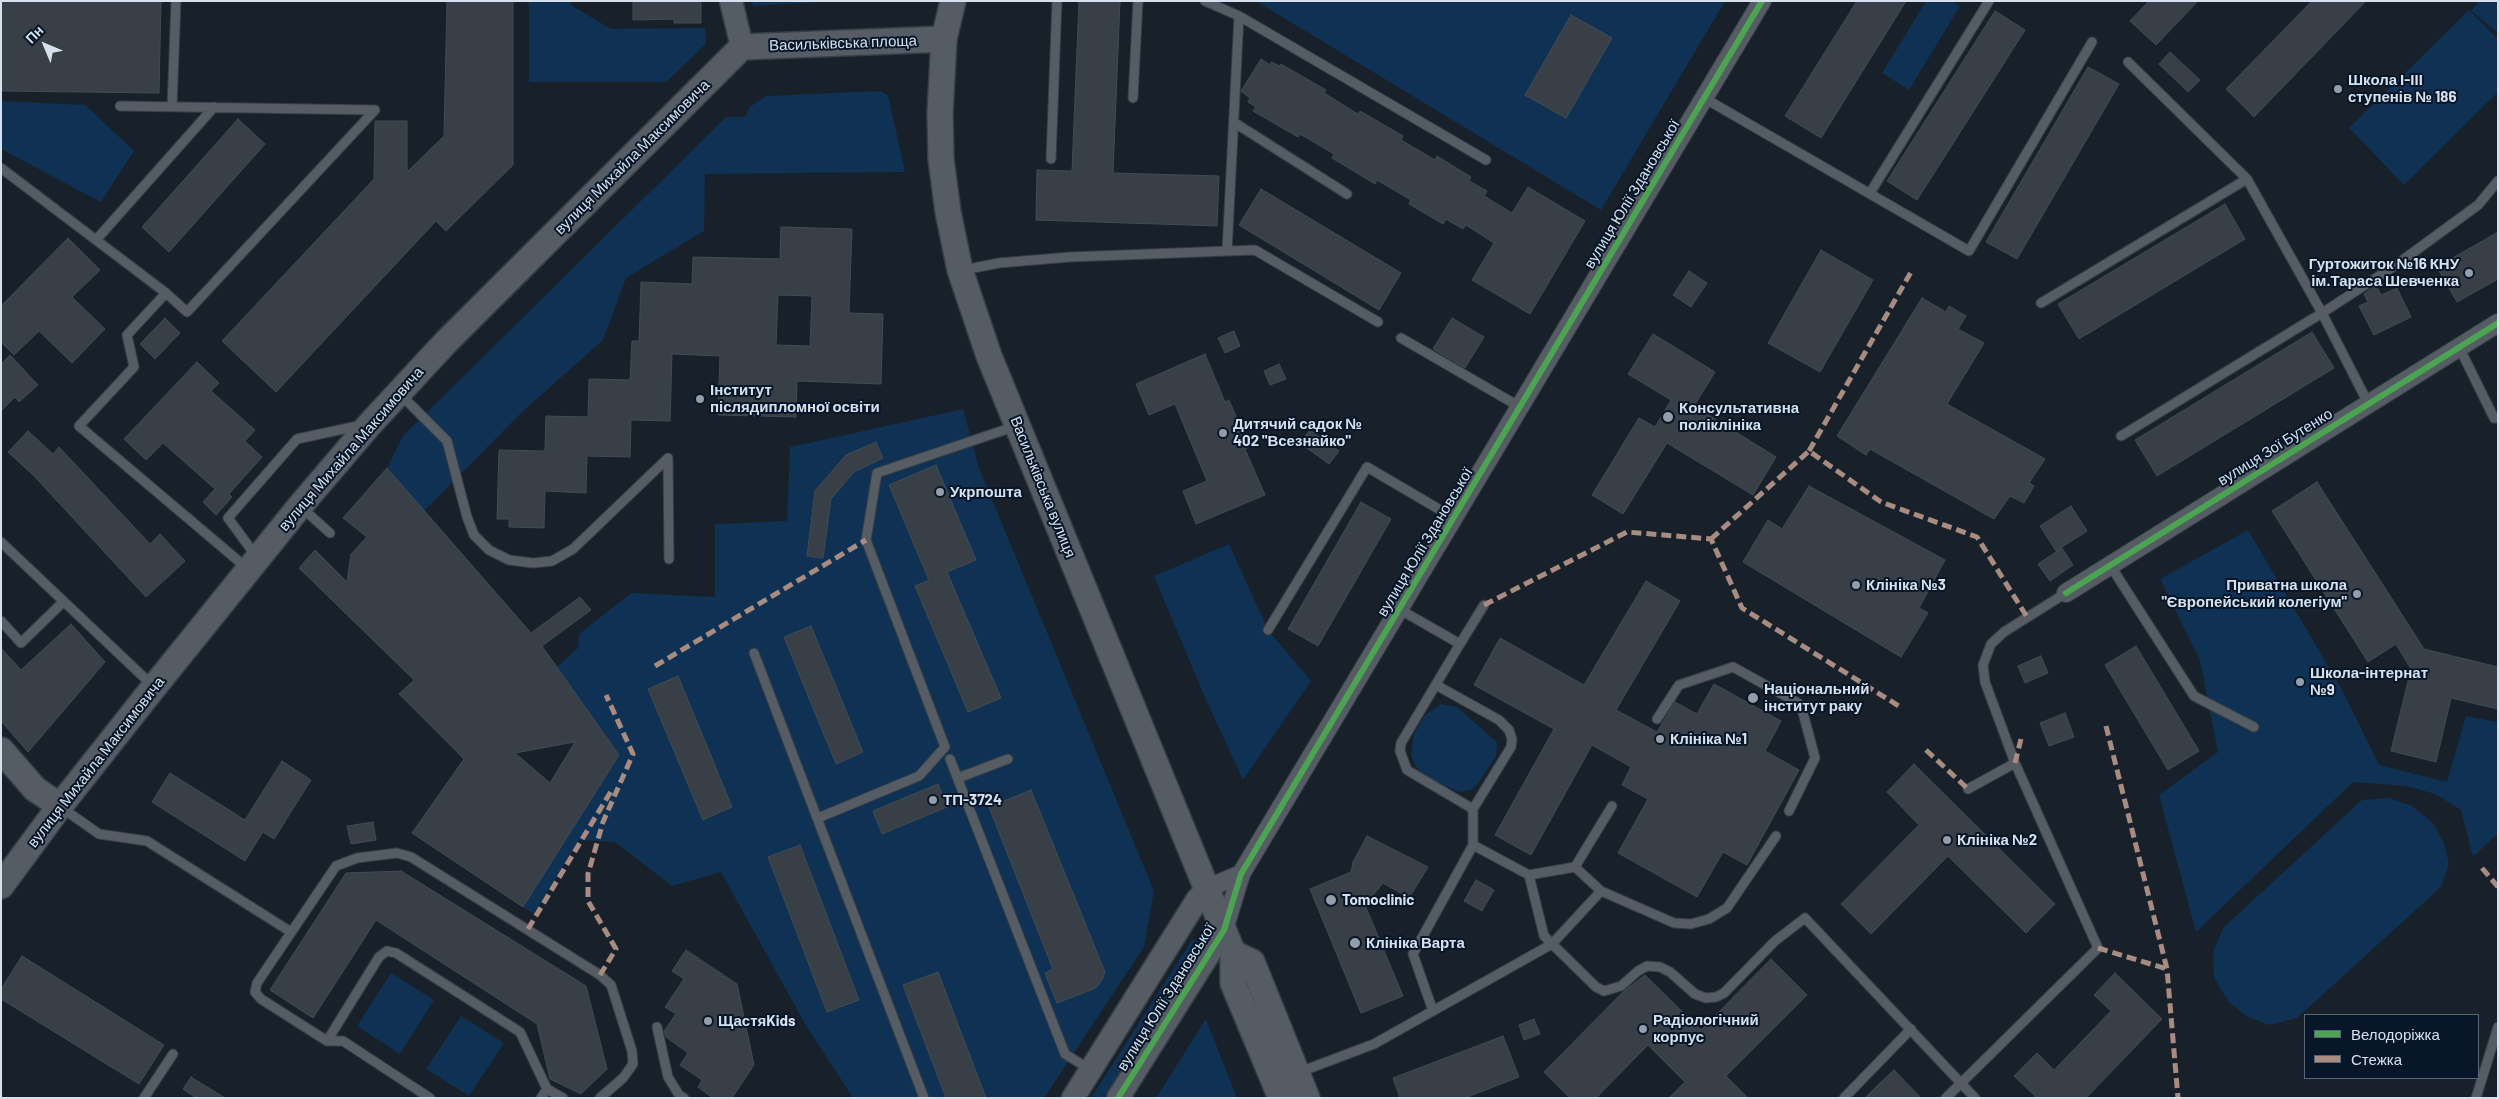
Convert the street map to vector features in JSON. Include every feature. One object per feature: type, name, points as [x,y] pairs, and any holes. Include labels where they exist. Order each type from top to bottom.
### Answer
[{"type":"main road","name":"Васильківська вулиця","points":[[953,1],[944,40],[940,113],[941,159],[948,212],[960,270],[989,356],[1234,953],[1233,983],[1281,1098]]},
{"type":"main road","name":"Васильківська площа","points":[[742,47],[944,40]]},
{"type":"main road","name":"вулиця Михайла Максимовича","points":[[1,886],[60,806],[154,687],[300,506],[370,424],[446,342],[742,47]]},
{"type":"main road","points":[[1,750],[35,789],[60,806]]},
{"type":"main road","points":[[1234,953],[1252,962],[1307,1098]]},
{"type":"street","points":[[731,1],[742,47]]},
{"type":"street","name":"вулиця Юлії Здановської","points":[[1118,1098],[1224,930],[1241,874],[1762,1]]},
{"type":"street","name":"вулиця Зої Бутенко","points":[[2066,593],[2498,323]]},
{"type":"street","name":"вулиця Юлії Здановської","points":[[1073,1098],[1197,900],[1208,888],[1241,874]]},
{"type":"lane","points":[[172,107],[176,1]]},
{"type":"lane","points":[[1051,159],[1057,1]]},
{"type":"lane","points":[[1133,98],[1138,1]]},
{"type":"lane","points":[[1204,1],[1239,16],[1486,160]]},
{"type":"lane","points":[[1870,193],[1989,1]]},
{"type":"lane","points":[[1227,251],[1239,16]]},
{"type":"lane","points":[[1704,98],[1970,251],[2092,42]]},
{"type":"lane","points":[[2128,62],[2247,179],[2322,314],[2368,403]]},
{"type":"lane","points":[[1,168],[166,293],[187,312],[375,110],[120,106]]},
{"type":"lane","points":[[96,240],[214,107]]},
{"type":"lane","points":[[1235,123],[1347,194]]},
{"type":"lane","points":[[2040,303],[2247,179]]},
{"type":"lane","points":[[2121,436],[2322,314],[2396,265],[2478,205],[2498,181]]},
{"type":"lane","points":[[960,270],[999,263],[1070,257],[1255,250],[1378,322]]},
{"type":"lane","points":[[166,293],[126,335],[134,367],[79,426],[253,564]]},
{"type":"lane","points":[[1401,338],[1520,407]]},
{"type":"lane","points":[[2459,347],[2494,418],[2498,418]]},
{"type":"lane","points":[[399,393],[447,441],[467,517],[474,535],[489,550],[509,560],[533,563],[552,561],[573,549],[668,458],[669,559]]},
{"type":"lane","points":[[253,564],[228,518],[296,439],[370,424]]},
{"type":"lane","points":[[818,818],[918,776],[945,747],[866,540],[877,473],[1018,425]]},
{"type":"lane","points":[[1268,630],[1367,467],[1454,518]]},
{"type":"lane","points":[[300,506],[330,533]]},
{"type":"lane","points":[[1,542],[154,687]]},
{"type":"lane","points":[[2110,565],[2194,696],[2254,727]]},
{"type":"lane","points":[[1946,1098],[2098,948],[2015,763],[1986,682],[1983,665],[1991,644],[2004,632],[2066,593]]},
{"type":"lane","points":[[1,621],[21,643],[63,602]]},
{"type":"lane","points":[[1473,809],[1408,770],[1403,763],[1400,751],[1401,743],[1484,605]]},
{"type":"lane","points":[[1399,610],[1460,644]]},
{"type":"lane","points":[[754,653],[924,1098]]},
{"type":"lane","points":[[1657,719],[1679,684],[1732,667],[1798,704],[1802,709],[1814,758],[1790,811]]},
{"type":"lane","points":[[1433,1011],[1413,954],[1473,846],[1473,809],[1511,747],[1509,730],[1499,720],[1436,685]]},
{"type":"lane","points":[[950,759],[1066,1054],[1091,1070]]},
{"type":"lane","points":[[958,778],[1008,759]]},
{"type":"lane","points":[[1968,789],[2015,763]]},
{"type":"lane","points":[[60,806],[99,834],[147,842],[292,932]]},
{"type":"lane","points":[[1575,867],[1612,806]]},
{"type":"lane","points":[[1575,867],[1602,891],[1674,923],[1691,924],[1709,919],[1727,908],[1776,836]]},
{"type":"lane","points":[[1473,846],[1528,874],[1575,867]]},
{"type":"lane","points":[[430,1098],[343,1041],[327,1041],[261,999],[255,992],[257,983],[336,866],[357,858],[397,853],[411,857],[600,975],[611,985],[632,1052],[633,1064],[623,1078],[600,1098]]},
{"type":"lane","points":[[1528,874],[1544,936],[1596,987],[1604,991],[1622,986],[1638,971],[1647,966],[1660,967],[1670,972],[1695,994],[1706,998],[1716,997],[1724,993],[1774,941],[1805,918],[1911,1028],[1975,1098]]},
{"type":"lane","points":[[1297,1073],[1374,1044],[1552,944],[1602,891]]},
{"type":"lane","points":[[327,1041],[379,957],[386,951],[396,952],[520,1032],[547,1089],[563,1098]]},
{"type":"lane","points":[[657,1027],[668,1077],[679,1095],[684,1098]]},
{"type":"lane","points":[[2476,1098],[2498,1027]]},
{"type":"lane","points":[[1844,1098],[1911,1028]]},
{"type":"lane","points":[[144,1098],[173,1054]]},
{"type":"lane","points":[[541,1098],[547,1089]]},
{"type":"shaded area","points":[[529,1],[570,1],[571,5],[611,29],[705,28],[706,44],[666,82],[529,82]]},
{"type":"shaded area","points":[[752,1],[835,1],[753,6]]},
{"type":"shaded area","points":[[1256,1],[1725,1],[1601,210]]},
{"type":"shaded area","points":[[1926,1],[1951,1],[1960,6],[1909,90],[1882,73]]},
{"type":"shaded area","points":[[2479,1],[2498,1],[2498,33],[2471,11]]},
{"type":"shaded area","points":[[2469,10],[2498,39],[2498,92],[2404,185],[2349,128]]},
{"type":"shaded area","points":[[880,91],[886,94],[889,99],[905,172],[705,174],[704,231],[626,278],[603,340],[523,411],[424,511],[387,468],[403,436],[726,117],[745,117],[750,107],[766,96]]},
{"type":"shaded area","points":[[1,101],[85,105],[134,151],[101,202],[1,149]]},
{"type":"shaded area","points":[[963,409],[979,468],[1154,891],[1144,947],[1044,1098],[853,1098],[805,1024],[721,872],[672,886],[615,842],[579,840],[534,914],[523,907],[619,755],[557,667],[578,648],[579,634],[631,593],[715,597],[715,524],[787,521],[790,447]]},
{"type":"shaded area","points":[[2248,530],[2341,688],[2379,765],[2447,782],[2466,716],[2498,722],[2498,833],[2473,857],[2461,810],[2435,794],[2406,786],[2353,782],[2196,932],[2159,795],[2218,752],[2200,660],[2160,579]]},
{"type":"shaded area","points":[[1229,544],[1268,630],[1311,681],[1243,780],[1203,693],[1154,576]]},
{"type":"shaded area","points":[[1441,704],[1457,707],[1497,742],[1496,756],[1477,785],[1470,790],[1461,792],[1454,790],[1425,776],[1417,768],[1411,756],[1414,734],[1425,715]]},
{"type":"shaded area","points":[[2389,798],[2412,806],[2433,823],[2444,843],[2449,864],[2441,887],[2297,1018],[2269,1025],[2246,1016],[2229,1002],[2214,978],[2213,951],[2224,927],[2362,800]]},
{"type":"shaded area","points":[[1192,940],[1202,942],[1206,947],[1111,1098],[1091,1098]]},
{"type":"shaded area","points":[[391,973],[434,1000],[400,1054],[357,1026]]},
{"type":"shaded area","points":[[461,1016],[504,1043],[469,1096],[426,1069]]},
{"type":"shaded area","points":[[1206,1019],[1237,1098],[1156,1098]]},
{"type":"building","points":[[1,1],[161,1],[159,93],[1,91]]},
{"type":"building","points":[[447,1],[513,1],[513,165],[446,231],[436,221],[276,392],[222,341],[374,179],[375,121],[407,121],[407,172],[444,136]]},
{"type":"building","points":[[633,1],[701,1],[701,23],[674,23],[674,19],[633,20]]},
{"type":"building","points":[[1079,1],[1120,1],[1113,173],[1219,176],[1217,226],[1036,220],[1037,170],[1072,171]]},
{"type":"building","points":[[1857,1],[1906,1],[1821,138],[1785,116]]},
{"type":"building","points":[[2149,1],[2198,1],[2156,45],[2130,21]]},
{"type":"building","points":[[2312,1],[2366,1],[2254,117],[2226,89]]},
{"type":"building","points":[[1995,11],[2025,30],[1917,200],[1887,181]]},
{"type":"building","points":[[1571,15],[1612,38],[1566,118],[1525,95]]},
{"type":"building","points":[[2170,52],[2200,80],[2188,92],[2159,64]]},
{"type":"building","points":[[1261,59],[1270,65],[1271,62],[1280,66],[1281,64],[1326,90],[1324,93],[1358,114],[1360,111],[1403,136],[1401,140],[1435,160],[1437,156],[1471,177],[1469,181],[1487,191],[1484,196],[1512,213],[1528,187],[1585,221],[1530,314],[1472,280],[1494,243],[1466,225],[1463,229],[1446,219],[1443,224],[1409,204],[1411,200],[1377,180],[1375,184],[1332,158],[1334,154],[1300,134],[1298,137],[1253,111],[1256,107],[1248,102],[1250,98],[1241,91]]},
{"type":"building","points":[[2088,67],[2119,84],[2017,259],[1986,242]]},
{"type":"building","points":[[238,119],[265,144],[169,252],[142,227]]},
{"type":"building","points":[[1261,189],[1401,273],[1379,310],[1239,225]]},
{"type":"building","points":[[2225,204],[2245,239],[2079,339],[2058,304]]},
{"type":"building","points":[[781,227],[852,229],[849,313],[883,314],[881,384],[797,381],[796,417],[718,415],[720,356],[672,354],[670,421],[631,420],[630,457],[587,456],[586,493],[545,491],[544,528],[509,527],[509,519],[497,519],[499,450],[545,451],[546,416],[588,417],[589,379],[630,380],[632,341],[639,341],[641,282],[692,284],[693,257],[780,259]],"holes":[[[778,295],[812,296],[810,346],[776,345]]]},
{"type":"building","name":"Гуртожиток №16 КНУ ім.Тараса Шевченка","points":[[2498,232],[2498,279],[2457,302],[2437,267]]},
{"type":"building","points":[[68,238],[100,270],[72,297],[105,329],[72,363],[39,331],[14,355],[1,342],[1,306]]},
{"type":"building","points":[[1821,250],[1873,280],[1820,372],[1768,343]]},
{"type":"building","points":[[1689,271],[1707,283],[1691,307],[1673,295]]},
{"type":"building","points":[[2376,285],[2381,295],[2397,288],[2411,317],[2374,335],[2359,306],[2368,302],[2364,294]]},
{"type":"building","points":[[1922,298],[1946,312],[1949,306],[1966,316],[1958,329],[1984,343],[1947,404],[2045,459],[2029,483],[2034,486],[2024,503],[2010,496],[1994,519],[1870,449],[1866,455],[1837,436]]},
{"type":"building","points":[[165,318],[180,333],[155,359],[140,344]]},
{"type":"building","points":[[1452,318],[1484,337],[1465,368],[1433,349]]},
{"type":"building","points":[[1234,331],[1240,346],[1225,353],[1218,338]]},
{"type":"building","points":[[2312,332],[2334,368],[2157,476],[2135,440]]},
{"type":"building","name":"Консультативна поліклініка","points":[[1653,334],[1715,372],[1694,406],[1776,457],[1753,495],[1667,443],[1623,514],[1592,495],[1639,418],[1655,427],[1671,400],[1628,374]]},
{"type":"building","points":[[1205,354],[1225,402],[1229,400],[1249,447],[1245,449],[1265,495],[1196,524],[1183,491],[1207,481],[1175,404],[1149,415],[1136,384]]},
{"type":"building","points":[[10,355],[38,385],[19,402],[15,397],[1,411],[1,364]]},
{"type":"building","points":[[197,362],[219,383],[211,391],[255,430],[245,441],[262,457],[229,494],[232,497],[216,515],[203,502],[215,489],[163,443],[146,460],[124,439]]},
{"type":"building","points":[[1279,364],[1286,379],[1270,385],[1264,371]]},
{"type":"building","points":[[1310,430],[1339,451],[1329,464],[1300,443]]},
{"type":"building","points":[[28,431],[53,454],[59,447],[150,544],[160,534],[185,561],[146,597],[34,476],[8,452]]},
{"type":"building","points":[[876,442],[883,458],[854,472],[831,499],[823,558],[807,556],[815,491],[846,455]]},
{"type":"building","points":[[936,465],[976,560],[947,572],[1001,698],[968,712],[915,586],[929,580],[889,485]]},
{"type":"building","points":[[387,468],[531,633],[580,597],[591,610],[542,646],[619,755],[523,907],[412,833],[464,759],[399,694],[414,680],[299,568],[315,550],[347,582],[351,554],[367,537],[343,518]],"holes":[[[575,742],[550,783],[515,753]]]},
{"type":"building","points":[[2317,482],[2424,649],[2498,667],[2498,709],[2451,698],[2436,762],[2391,751],[2411,669],[2396,644],[2368,662],[2272,511]]},
{"type":"building","name":"Клініка №3","points":[[1809,486],[1945,560],[1919,608],[1928,613],[1901,657],[1743,562],[1768,520],[1782,529]]},
{"type":"building","points":[[1361,502],[1391,519],[1318,646],[1288,629]]},
{"type":"building","points":[[2071,506],[2087,531],[2056,551],[2040,526]]},
{"type":"building","points":[[2062,548],[2073,565],[2050,581],[2038,564]]},
{"type":"building","name":"Клініка №1","points":[[1646,581],[1680,601],[1616,710],[1657,732],[1675,702],[1697,714],[1714,684],[1781,721],[1765,751],[1799,770],[1747,865],[1723,852],[1697,897],[1618,853],[1648,799],[1622,785],[1631,767],[1592,745],[1531,855],[1495,835],[1554,729],[1474,685],[1500,638],[1584,685]]},
{"type":"building","points":[[71,624],[105,662],[28,752],[1,721],[1,648],[21,670]]},
{"type":"building","points":[[811,626],[863,752],[836,764],[784,637]]},
{"type":"building","points":[[2136,646],[2199,751],[2168,770],[2105,665]]},
{"type":"building","points":[[2041,656],[2048,673],[2025,683],[2018,666]]},
{"type":"building","points":[[678,676],[732,807],[703,820],[648,689]]},
{"type":"building","points":[[2065,713],[2074,737],[2049,746],[2040,723]]},
{"type":"building","points":[[282,761],[311,780],[274,839],[263,832],[245,861],[152,802],[170,773],[245,820]]},
{"type":"building","name":"Клініка №2","points":[[1914,764],[2055,904],[2026,933],[1948,856],[1871,934],[1841,904],[1919,825],[1887,792]]},
{"type":"building","points":[[938,784],[947,807],[882,834],[873,811]]},
{"type":"building","points":[[1031,790],[1105,972],[1096,988],[1057,1003],[1045,973],[1053,969],[989,807]]},
{"type":"building","points":[[373,822],[376,840],[351,844],[347,826]]},
{"type":"building","points":[[1367,836],[1428,867],[1409,898],[1383,883],[1365,905],[1403,996],[1361,1013],[1310,889],[1351,872],[1353,862]]},
{"type":"building","points":[[800,845],[859,1000],[827,1012],[768,857]]},
{"type":"building","points":[[401,871],[586,986],[607,1069],[581,1094],[550,1079],[537,1024],[376,920],[313,1018],[270,990],[346,873]]},
{"type":"building","points":[[1476,880],[1494,890],[1482,911],[1464,901]]},
{"type":"building","name":"ЩастяKids","points":[[686,950],[737,984],[754,1065],[732,1098],[713,1098],[698,1087],[702,1080],[680,1065],[688,1053],[666,1037],[664,1031],[676,1014],[665,1007],[684,979],[672,971]]},
{"type":"building","points":[[22,956],[164,1045],[139,1084],[1,999],[1,989]]},
{"type":"building","name":"Радіологічний корпус","points":[[1771,959],[1807,995],[1726,1076],[1748,1098],[1669,1098],[1685,1082],[1648,1045],[1596,1098],[1570,1098],[1544,1072],[1624,991],[1645,975],[1701,1030]]},
{"type":"building","points":[[938,972],[986,1098],[946,1098],[903,985]]},
{"type":"building","points":[[2115,973],[2162,1019],[2086,1098],[2037,1098],[2014,1076],[2037,1053],[2054,1070],[2111,1011],[2094,995]]},
{"type":"building","points":[[1534,1019],[1540,1034],[1524,1040],[1519,1025]]},
{"type":"building","points":[[1503,1036],[1519,1077],[1465,1098],[1400,1098],[1393,1078]]},
{"type":"building","points":[[1894,1070],[1921,1098],[1865,1098],[1880,1083]]},
{"type":"building","points":[[191,1077],[225,1098],[196,1098],[183,1089]]},
{"type":"marked path","points":[[1809,451],[1911,272]]},
{"type":"marked path","points":[[1711,539],[1809,451],[1881,502],[1977,537],[2027,617]]},
{"type":"marked path","points":[[1484,605],[1627,532],[1711,539],[1742,608],[1902,708]]},
{"type":"marked path","points":[[655,666],[866,540]]},
{"type":"marked path","points":[[600,975],[616,949],[588,901],[588,874],[603,822],[633,754],[606,695]]},
{"type":"marked path","points":[[2106,726],[2167,969],[2178,1098]]},
{"type":"marked path","points":[[2015,763],[2021,739]]},
{"type":"marked path","points":[[1926,750],[1968,789]]},
{"type":"marked path","points":[[528,929],[613,788]]},
{"type":"marked path","points":[[2482,868],[2498,887]]},
{"type":"marked path","points":[[2098,948],[2167,969]]},
{"type":"cycle path","points":[[1118,1098],[1224,930],[1241,874],[1762,1]]},
{"type":"cycle path","points":[[2066,593],[2498,323]]},
{"type":"place","name":"Школа І-ІІІ ступенів № 186","points":[[2338,89]]},
{"type":"place","name":"Гуртожиток №16 КНУ ім.Тараса Шевченка","points":[[2469,273]]},
{"type":"place","name":"Інститут післядипломної освіти","points":[[700,399]]},
{"type":"place","name":"Консультативна поліклініка","points":[[1668,417]]},
{"type":"place","name":"Дитячий садок № 402 \"Всезнайко\"","points":[[1223,433]]},
{"type":"place","name":"Укрпошта","points":[[940,492]]},
{"type":"place","name":"Клініка №3","points":[[1856,585]]},
{"type":"place","name":"Приватна школа \"Європейський колегіум\"","points":[[2357,594]]},
{"type":"place","name":"Школа-інтернат №9","points":[[2300,682]]},
{"type":"place","name":"Національний інститут раку","points":[[1753,698]]},
{"type":"place","name":"Клініка №1","points":[[1660,739]]},
{"type":"place","name":"ТП-3724","points":[[933,800]]},
{"type":"place","name":"Клініка №2","points":[[1947,840]]},
{"type":"place","name":"Tomoclinic","points":[[1331,900]]},
{"type":"place","name":"Клініка Варта","points":[[1355,943]]},
{"type":"place","name":"ЩастяKids","points":[[708,1021]]},
{"type":"place","name":"Радіологічний корпус","points":[[1643,1029]]}]
